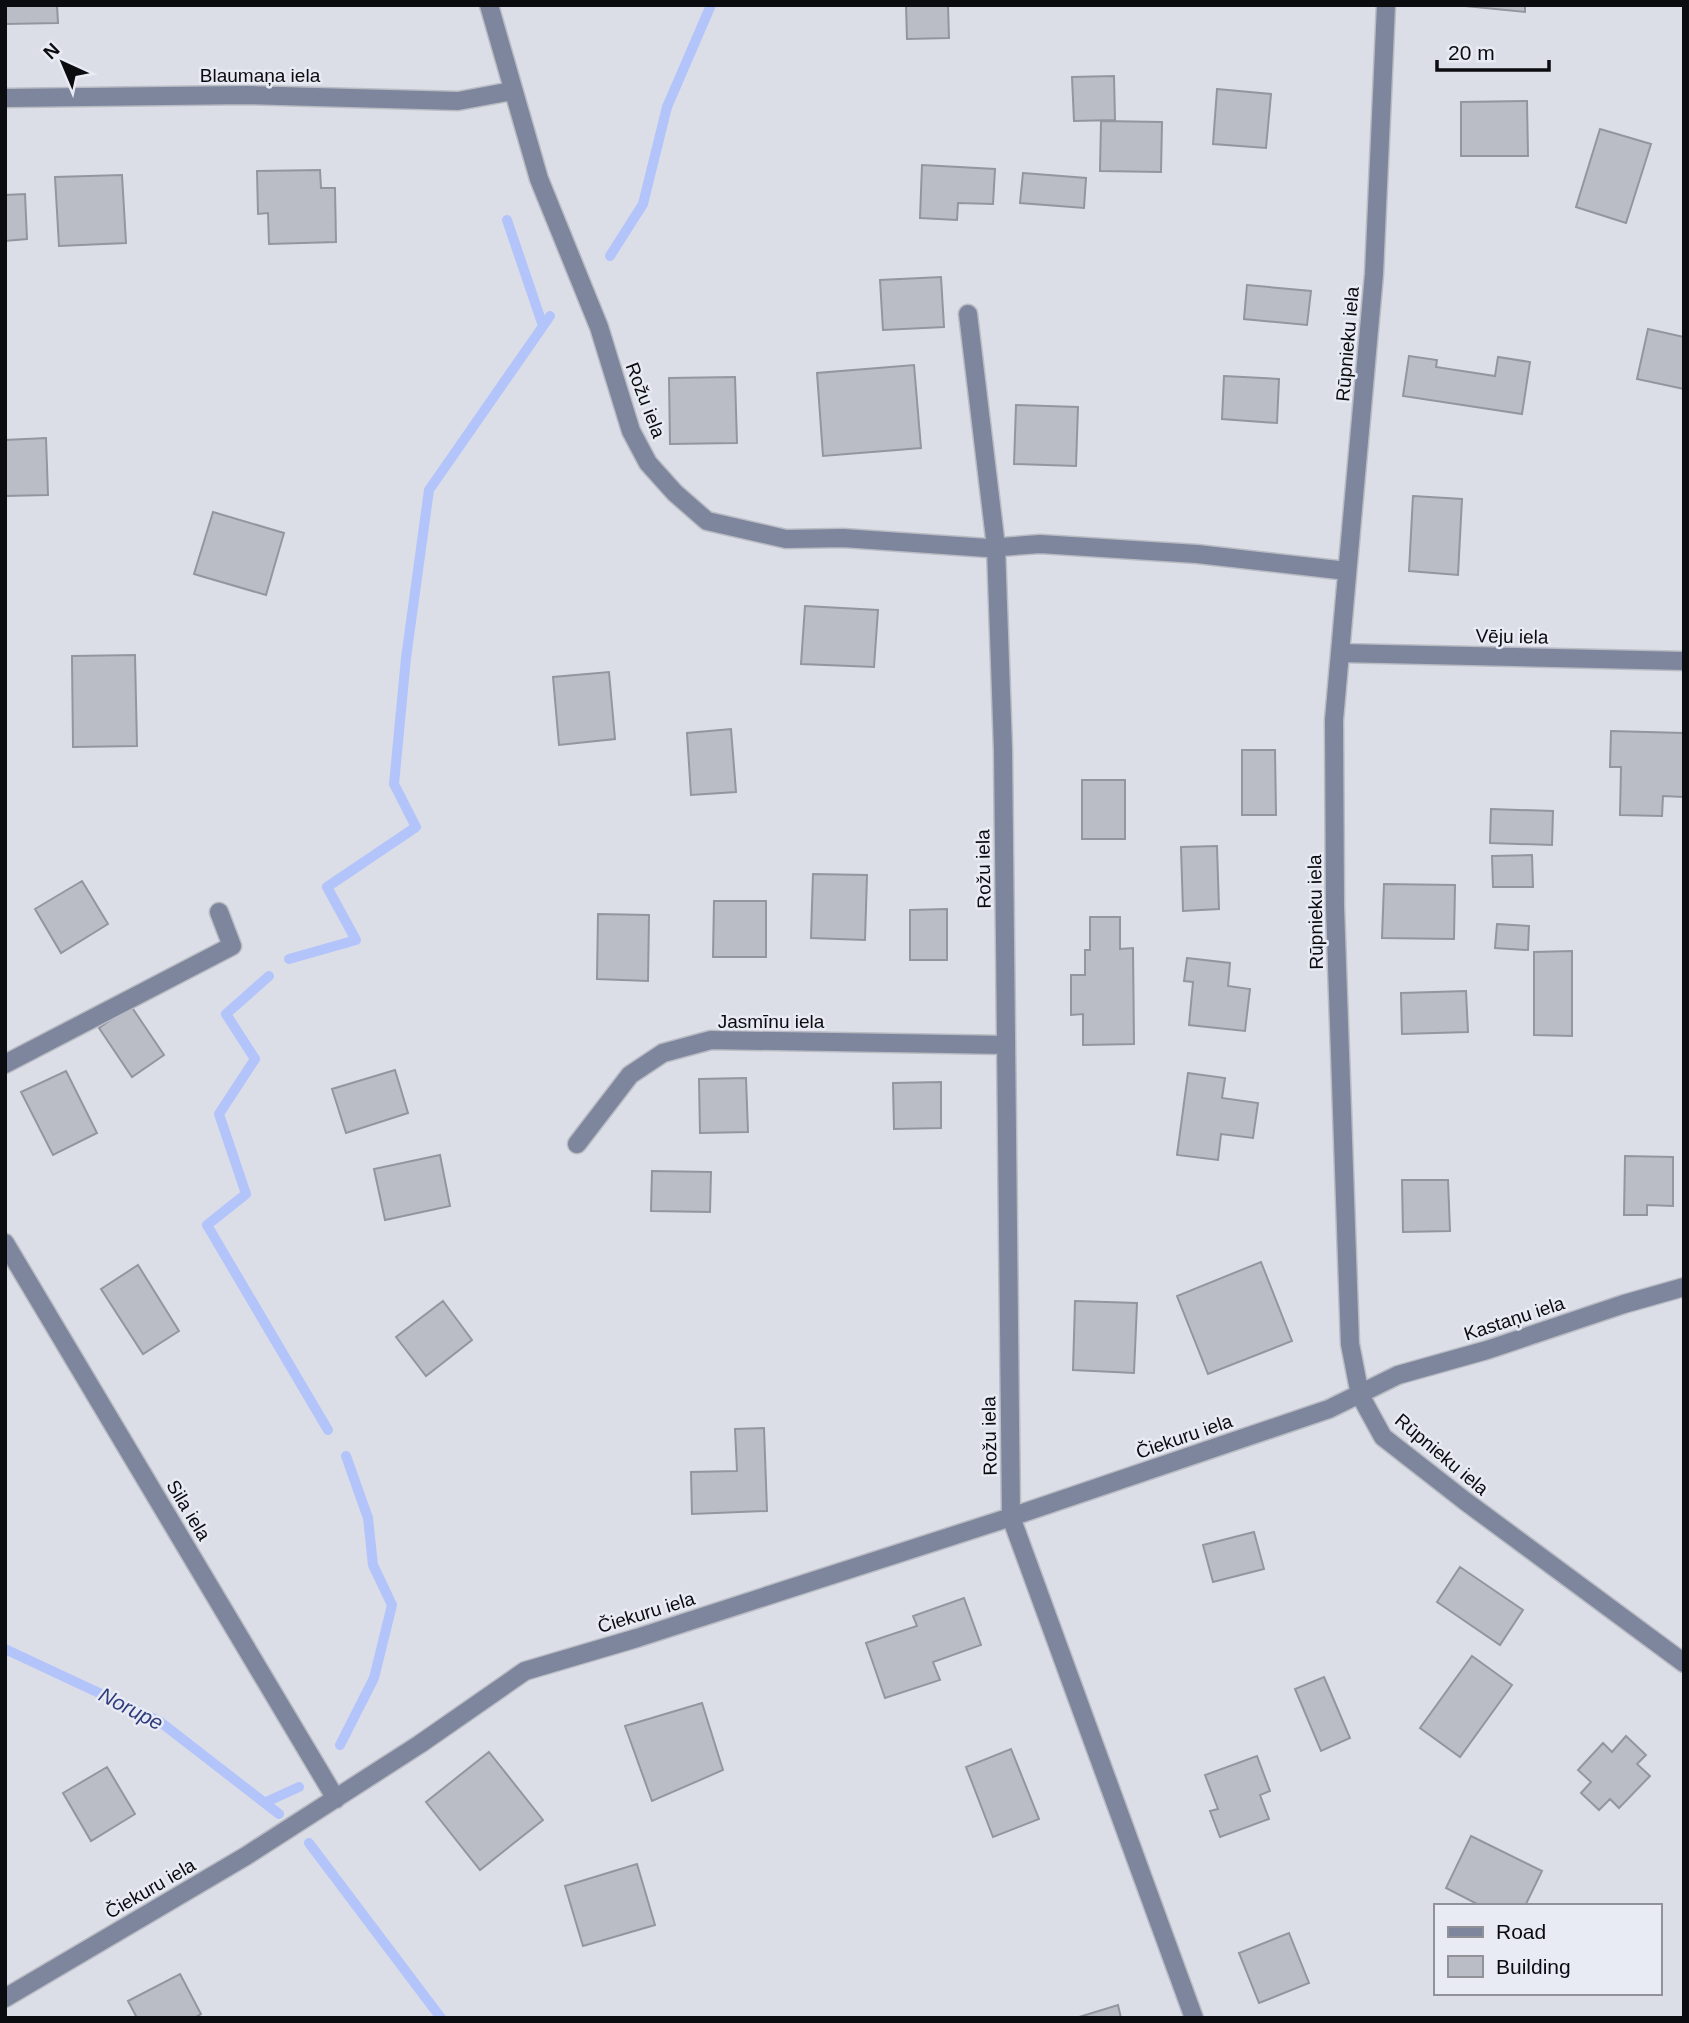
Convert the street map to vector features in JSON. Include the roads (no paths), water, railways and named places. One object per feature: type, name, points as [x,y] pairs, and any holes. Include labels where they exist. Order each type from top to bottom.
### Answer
[{"type":"street","name":"Rožu iela","points":[[489,5],[539,179],[599,327],[631,431],[648,463],[675,493],[707,521],[786,539],[843,538],[996,547],[1003,750],[1011,1517],[1194,2018]]},
{"type":"street","name":"Rūpnieku iela","points":[[1386,5],[1374,274],[1334,720],[1336,921],[1350,1344],[1360,1395],[1383,1437],[1684,1663]]},
{"type":"street","name":"Blaumaņa iela","points":[[5,98],[247,95],[458,101],[513,91]]},
{"type":"street","points":[[968,314],[996,547],[1040,544],[1197,554],[1347,570]]},
{"type":"street","name":"Vēju iela","points":[[1340,653],[1684,661]]},
{"type":"street","points":[[5,1064],[232,946],[219,912]]},
{"type":"street","name":"Jasmīnu iela","points":[[577,1144],[630,1075],[663,1053],[711,1040],[1006,1045]]},
{"type":"street","name":"Sila iela","points":[[5,1243],[336,1799]]},
{"type":"street","name":"Kastaņu iela","points":[[1360,1395],[1398,1375],[1487,1350],[1684,1287]]},
{"type":"street","name":"Čiekuru iela","points":[[5,1997],[246,1856],[336,1799],[525,1671],[1011,1517],[1329,1409],[1360,1395]]},
{"type":"waterway","points":[[610,256],[643,204],[667,107],[711,5]]},
{"type":"waterway","points":[[507,220],[543,326]]},
{"type":"waterway","points":[[289,959],[356,940],[327,887],[416,827],[394,784],[406,658],[429,490],[550,316]]},
{"type":"waterway","points":[[269,976],[226,1014],[255,1059],[219,1114],[246,1194],[207,1225],[328,1430]]},
{"type":"waterway","points":[[340,1745],[374,1678],[392,1605],[373,1565],[368,1518],[346,1456]]},
{"type":"waterway","name":"Norupe","points":[[5,1649],[159,1721],[279,1814]]},
{"type":"waterway","points":[[266,1802],[299,1787]]},
{"type":"waterway","name":"Norupe","points":[[309,1843],[441,2018]]}]
